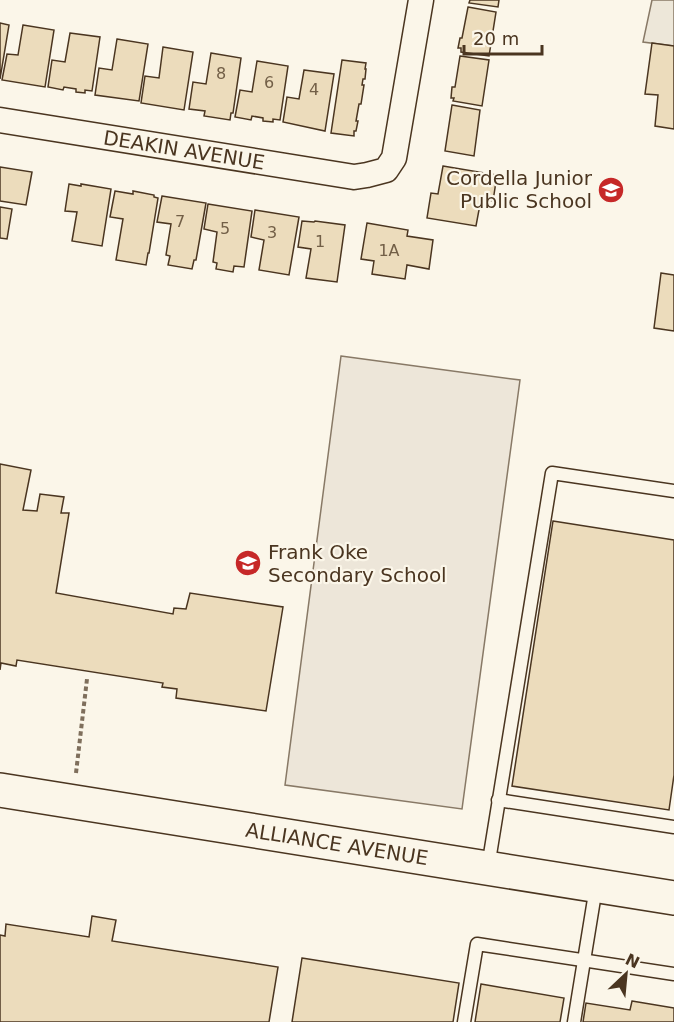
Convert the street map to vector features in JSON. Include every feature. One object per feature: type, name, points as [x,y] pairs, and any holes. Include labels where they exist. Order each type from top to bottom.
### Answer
[{"type":"street","name":"DEAKIN AVENUE","points":[[0,120],[354,177],[386,170],[394,158],[421,0]]},
{"type":"street","name":"ALLIANCE AVENUE","points":[[0,790],[674,898]]},
{"type":"lane","points":[[487,868],[552,473],[674,491]]},
{"type":"lane","points":[[498,800],[674,826]]},
{"type":"lane","points":[[574,1022],[596,885]]},
{"type":"lane","points":[[464,1022],[477,944],[674,974]]},
{"type":"path","points":[[73,802],[87,679]]},
{"type":"shaded area","points":[[652,0],[674,0],[674,46],[643,42]]},
{"type":"shaded area","points":[[341,356],[520,380],[462,809],[285,785]]},
{"type":"building","points":[[470,0],[499,0],[498,7],[469,3]]},
{"type":"building","points":[[468,7],[496,12],[489,56],[461,52],[461,48],[458,48]]},
{"type":"building","points":[[0,23],[9,25],[0,79]]},
{"type":"building","points":[[23,25],[54,30],[45,87],[2,80],[7,54],[18,55]]},
{"type":"building","points":[[70,33],[100,37],[92,91],[85,90],[85,93],[64,87],[63,90],[48,87],[52,60],[65,62]]},
{"type":"building","points":[[117,39],[148,44],[139,101],[95,95],[99,68],[112,70]]},
{"type":"building","points":[[652,43],[674,46],[674,129],[655,126],[658,95],[645,94]]},
{"type":"building","points":[[163,47],[193,52],[184,110],[141,103],[145,76],[159,78]]},
{"type":"building","points":[[211,53],[241,58],[230,120],[204,116],[205,111],[189,109],[193,82],[206,84]]},
{"type":"building","points":[[460,56],[489,60],[482,106],[453,101],[454,98],[451,98]]},
{"type":"building","points":[[342,60],[366,63],[354,136],[331,133]]},
{"type":"building","points":[[257,61],[288,66],[280,120],[273,119],[273,122],[252,116],[251,120],[235,117],[240,90],[252,92]]},
{"type":"building","points":[[304,70],[334,74],[325,131],[283,122],[287,97],[299,99]]},
{"type":"building","points":[[452,105],[480,110],[474,156],[445,151]]},
{"type":"building","points":[[443,166],[497,175],[493,201],[481,199],[476,226],[427,218],[431,193],[438,194]]},
{"type":"building","points":[[0,167],[32,172],[26,205],[0,201]]},
{"type":"building","points":[[69,184],[111,189],[102,246],[72,241],[77,212],[65,211]]},
{"type":"building","points":[[115,191],[133,194],[133,191],[154,195],[158,198],[146,265],[116,260],[123,219],[110,217]]},
{"type":"building","points":[[162,196],[206,203],[196,260],[194,260],[192,269],[168,265],[170,256],[166,255],[171,224],[157,222]]},
{"type":"building","points":[[208,204],[252,211],[244,267],[234,266],[233,272],[216,269],[217,263],[213,262],[217,232],[204,229]]},
{"type":"building","points":[[0,207],[12,209],[7,239],[0,238]]},
{"type":"building","points":[[255,210],[299,217],[289,275],[259,270],[264,240],[251,237]]},
{"type":"building","points":[[302,221],[345,225],[337,282],[306,278],[311,249],[298,247]]},
{"type":"building","points":[[367,223],[408,230],[407,236],[433,240],[429,269],[407,265],[405,279],[372,274],[374,261],[361,259]]},
{"type":"building","points":[[661,273],[674,275],[674,331],[654,328]]},
{"type":"building","points":[[0,464],[31,470],[23,510],[37,511],[40,494],[64,497],[61,513],[69,513],[56,593],[173,614],[174,608],[186,609],[190,593],[283,607],[266,711],[176,698],[177,689],[162,687],[163,683],[17,660],[16,666],[1,663],[0,670]]},
{"type":"building","points":[[553,521],[674,540],[674,775],[669,810],[512,786]]},
{"type":"building","points":[[92,916],[116,920],[112,941],[278,967],[269,1022],[0,1022],[0,935],[5,936],[6,924],[89,937]]},
{"type":"building","points":[[302,958],[459,983],[453,1022],[292,1022]]},
{"type":"building","points":[[481,984],[564,998],[560,1022],[475,1022]]},
{"type":"building","points":[[632,1001],[674,1008],[674,1022],[583,1022],[586,1003],[630,1010]]},
{"type":"place","name":"Cordella Junior Public School","points":[[611,190]]},
{"type":"place","name":"Frank Oke Secondary School","points":[[248,563]]}]
